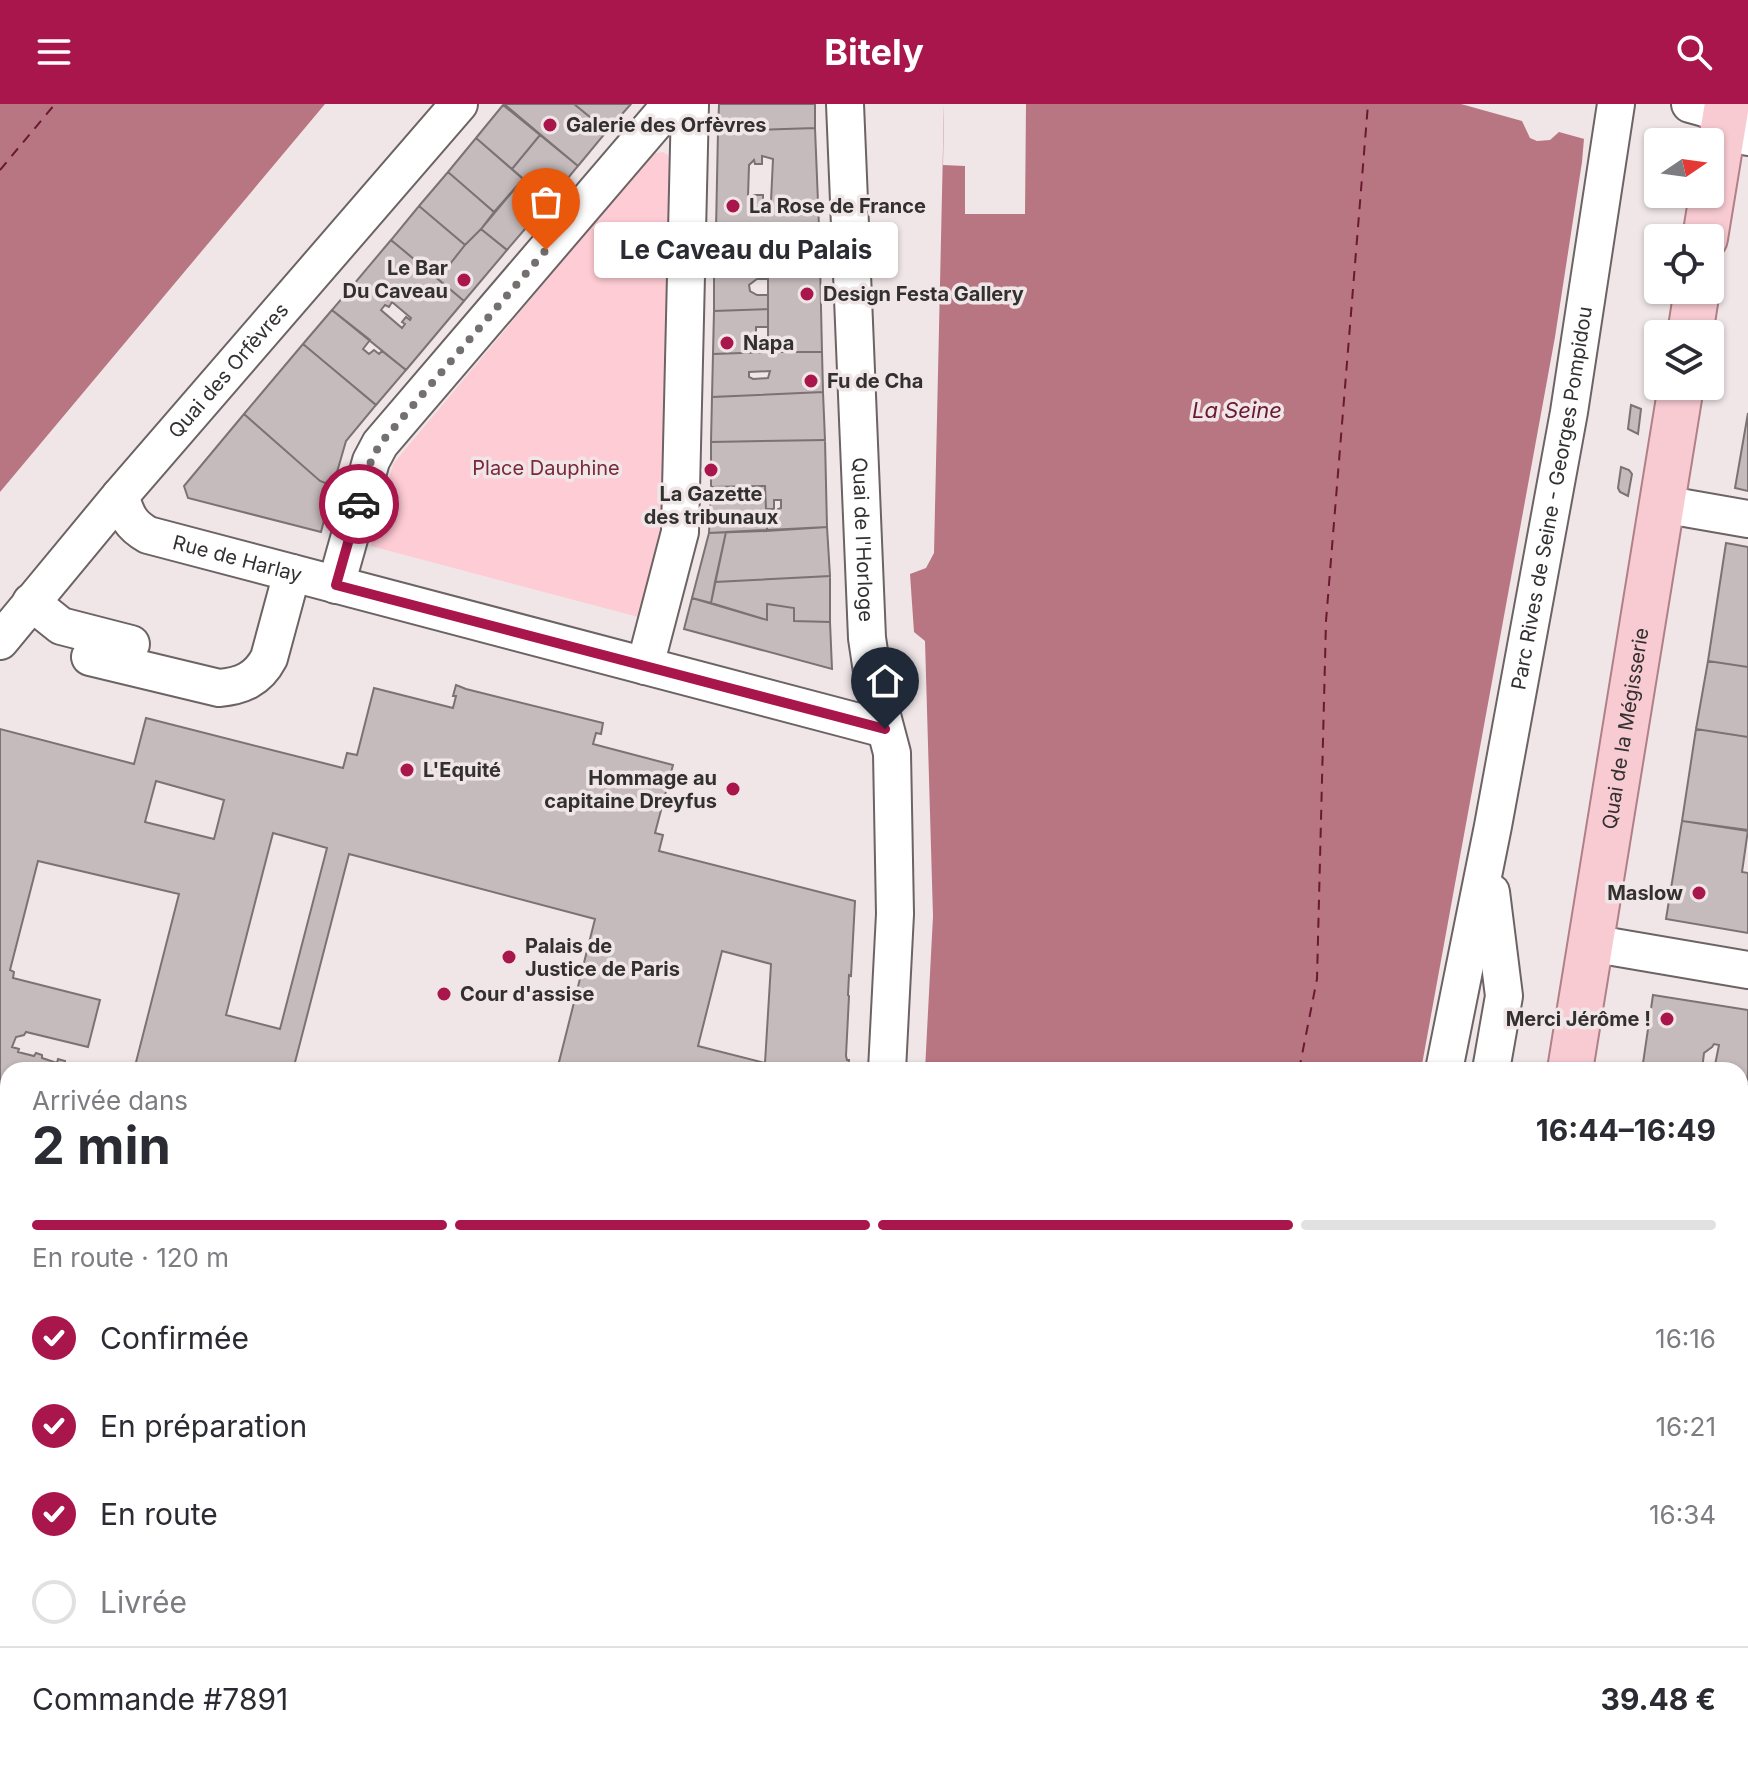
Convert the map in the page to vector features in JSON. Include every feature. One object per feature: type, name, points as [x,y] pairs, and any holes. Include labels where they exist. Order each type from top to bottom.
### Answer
[{"type":"main road","points":[[1707,224],[1723,115]]},
{"type":"main road","name":"Quai de la Mégisserie","points":[[1571,1062],[1679,400]]},
{"type":"street","name":"Quai des Orfèvres","points":[[0,641],[120,496],[459,104]]},
{"type":"street","points":[[336,585],[371,461],[380,444],[671,104]]},
{"type":"street","points":[[645,666],[680,532],[690,104]]},
{"type":"street","name":"Quai de l'Horloge","points":[[845,104],[867,638],[874,685],[892,753],[895,914],[887,1062]]},
{"type":"street","name":"Parc Rives de Seine - Georges Pompidou","points":[[1446,1062],[1569,412],[1616,104]]},
{"type":"street","name":"Rue de Harlay","points":[[120,496],[127,516],[137,529],[148,535],[885,729]]},
{"type":"street","points":[[1662,504],[1748,519]]},
{"type":"street","points":[[90,657],[219,688],[234,687],[252,679],[269,658],[292,573]]},
{"type":"street","points":[[31,602],[61,626],[177,656]]},
{"type":"street","points":[[1480,889],[1491,892],[1504,996],[1492,1062]]},
{"type":"street","points":[[1590,943],[1748,970]]},
{"type":"green space","name":"Place Dauphine","points":[[663,152],[671,163],[663,531],[642,618],[371,546],[393,464],[652,154]]},
{"type":"water","points":[[0,104],[325,104],[0,492]]},
{"type":"water","name":"La Seine","points":[[944,104],[1587,104],[1582,162],[1555,337],[1422,1062],[925,1062],[933,916],[925,641],[914,632],[910,574],[926,568],[934,553]]},
{"type":"pier","points":[[944,104],[1026,104],[1025,214],[965,214],[965,166],[943,165]]},
{"type":"pier","points":[[1461,104],[1591,104],[1588,140],[1559,132],[1550,140],[1537,141],[1530,138],[1522,121]]},
{"type":"building","points":[[504,104],[574,104],[607,131],[578,166]]},
{"type":"building","points":[[574,104],[631,104],[607,131]]},
{"type":"building","points":[[719,104],[815,104],[815,128],[718,131]]},
{"type":"building","points":[[503,105],[540,135],[512,169],[476,138]]},
{"type":"building","points":[[815,128],[819,227],[716,230],[718,131]],"holes":[[[762,156],[773,159],[771,201],[763,204],[763,195],[754,195],[753,200],[748,197],[749,165],[754,160],[755,164],[762,164]]]},
{"type":"building","points":[[540,135],[578,166],[549,201],[512,169]]},
{"type":"building","points":[[476,138],[523,179],[494,212],[448,172]]},
{"type":"building","points":[[448,172],[494,212],[465,245],[419,206]]},
{"type":"building","points":[[523,179],[549,201],[507,250],[481,229]]},
{"type":"building","points":[[419,206],[465,245],[438,279],[391,240]]},
{"type":"building","points":[[819,227],[820,262],[714,264],[716,230]]},
{"type":"building","points":[[481,229],[507,250],[464,301],[438,279]]},
{"type":"building","points":[[391,240],[464,301],[406,370],[332,310]],"holes":[[[392,302],[411,318],[406,317],[402,328],[381,310]]]},
{"type":"building","points":[[820,262],[822,352],[768,352],[768,263]]},
{"type":"building","points":[[768,263],[768,279],[757,279],[749,285],[750,291],[757,295],[768,295],[768,309],[714,311],[714,264]]},
{"type":"building","points":[[768,309],[768,327],[756,327],[756,339],[768,339],[768,352],[713,354],[714,311]]},
{"type":"building","points":[[332,310],[370,340],[363,349],[369,354],[374,350],[379,354],[382,351],[406,370],[376,405],[303,344]]},
{"type":"building","points":[[303,344],[376,405],[346,441],[333,486],[320,481],[244,414]]},
{"type":"building","points":[[822,352],[823,392],[712,397],[713,354]],"holes":[[[770,371],[768,378],[753,379],[749,377],[749,372]]]},
{"type":"building","points":[[823,392],[825,440],[711,442],[712,397]]},
{"type":"building","points":[[1631,405],[1641,409],[1638,434],[1628,429]]},
{"type":"building","points":[[1748,413],[1748,491],[1735,488]]},
{"type":"building","points":[[244,414],[320,481],[333,486],[321,532],[188,498],[184,486]]},
{"type":"building","points":[[825,440],[827,527],[767,531],[767,518],[774,517],[781,508],[781,500],[774,500],[774,509],[766,509],[765,486],[711,487],[711,442]]},
{"type":"building","points":[[1621,467],[1632,474],[1628,496],[1618,488]]},
{"type":"building","points":[[765,486],[767,531],[709,533],[711,487]]},
{"type":"building","points":[[827,527],[830,576],[715,582],[726,532]]},
{"type":"building","points":[[726,532],[711,603],[692,598],[709,533]]},
{"type":"building","points":[[1726,543],[1748,547],[1748,667],[1708,661]]},
{"type":"building","points":[[830,576],[830,622],[794,621],[794,608],[767,604],[767,620],[711,603],[715,582]]},
{"type":"building","points":[[692,598],[767,620],[767,604],[794,608],[794,621],[830,622],[832,669],[684,629]]},
{"type":"building","points":[[1708,661],[1748,667],[1748,737],[1696,729]]},
{"type":"building","name":"Palais de Justice de Paris","points":[[456,685],[603,723],[601,734],[596,733],[593,744],[673,765],[655,833],[663,835],[659,851],[855,901],[848,995],[846,1056],[849,1062],[765,1062],[771,964],[722,951],[698,1046],[761,1062],[136,1062],[179,894],[38,861],[10,970],[14,972],[13,978],[100,1000],[88,1047],[26,1032],[16,1037],[12,1047],[19,1049],[18,1052],[34,1056],[36,1053],[54,1062],[0,1062],[0,729],[134,764],[146,718],[343,768],[347,753],[357,755],[374,688],[453,708],[456,696],[453,696]],"holes":[[[156,781],[224,800],[214,839],[145,822]],[[273,833],[327,848],[280,1029],[226,1015]]]},
{"type":"building","points":[[1696,729],[1748,737],[1748,831],[1682,821]]},
{"type":"building","points":[[1682,821],[1748,830],[1742,872],[1748,873],[1748,933],[1666,919]]},
{"type":"building","name":"Cour d'assise","points":[[349,854],[595,919],[559,1062],[295,1062]]},
{"type":"building","points":[[1653,995],[1748,1010],[1748,1062],[1716,1062],[1719,1045],[1714,1044],[1704,1053],[1703,1062],[1643,1062]]},
{"type":"ferry route","points":[[0,170],[55,104]]},
{"type":"ferry route","points":[[1301,1062],[1317,979],[1326,621],[1368,104]]},
{"type":"way so far","points":[[359,504],[371,461],[380,444],[546,250]]},
{"type":"place","name":"Galerie des Orfèvres","points":[[550,125]]},
{"type":"place","name":"La Rose de France","points":[[733,206]]},
{"type":"place","name":"Le Caveau du Palais","points":[[546,250]]},
{"type":"place","name":"Le Bar Du Caveau","points":[[464,280]]},
{"type":"place","name":"Design Festa Gallery","points":[[807,294]]},
{"type":"place","name":"Napa","points":[[727,343]]},
{"type":"place","name":"Fu de Cha","points":[[811,381]]},
{"type":"place","name":"La Gazette des tribunaux","points":[[711,470]]},
{"type":"place","name":"L'Equité","points":[[407,770]]},
{"type":"place","name":"Hommage au capitaine Dreyfus","points":[[733,789]]},
{"type":"place","name":"Maslow","points":[[1699,893]]},
{"type":"place","name":"Palais de Justice de Paris","points":[[509,957]]},
{"type":"place","name":"Cour d'assise","points":[[444,994]]},
{"type":"place","name":"Merci Jérôme !","points":[[1667,1019]]},
{"type":"route","points":[[359,504],[336,585],[885,729]]}]
